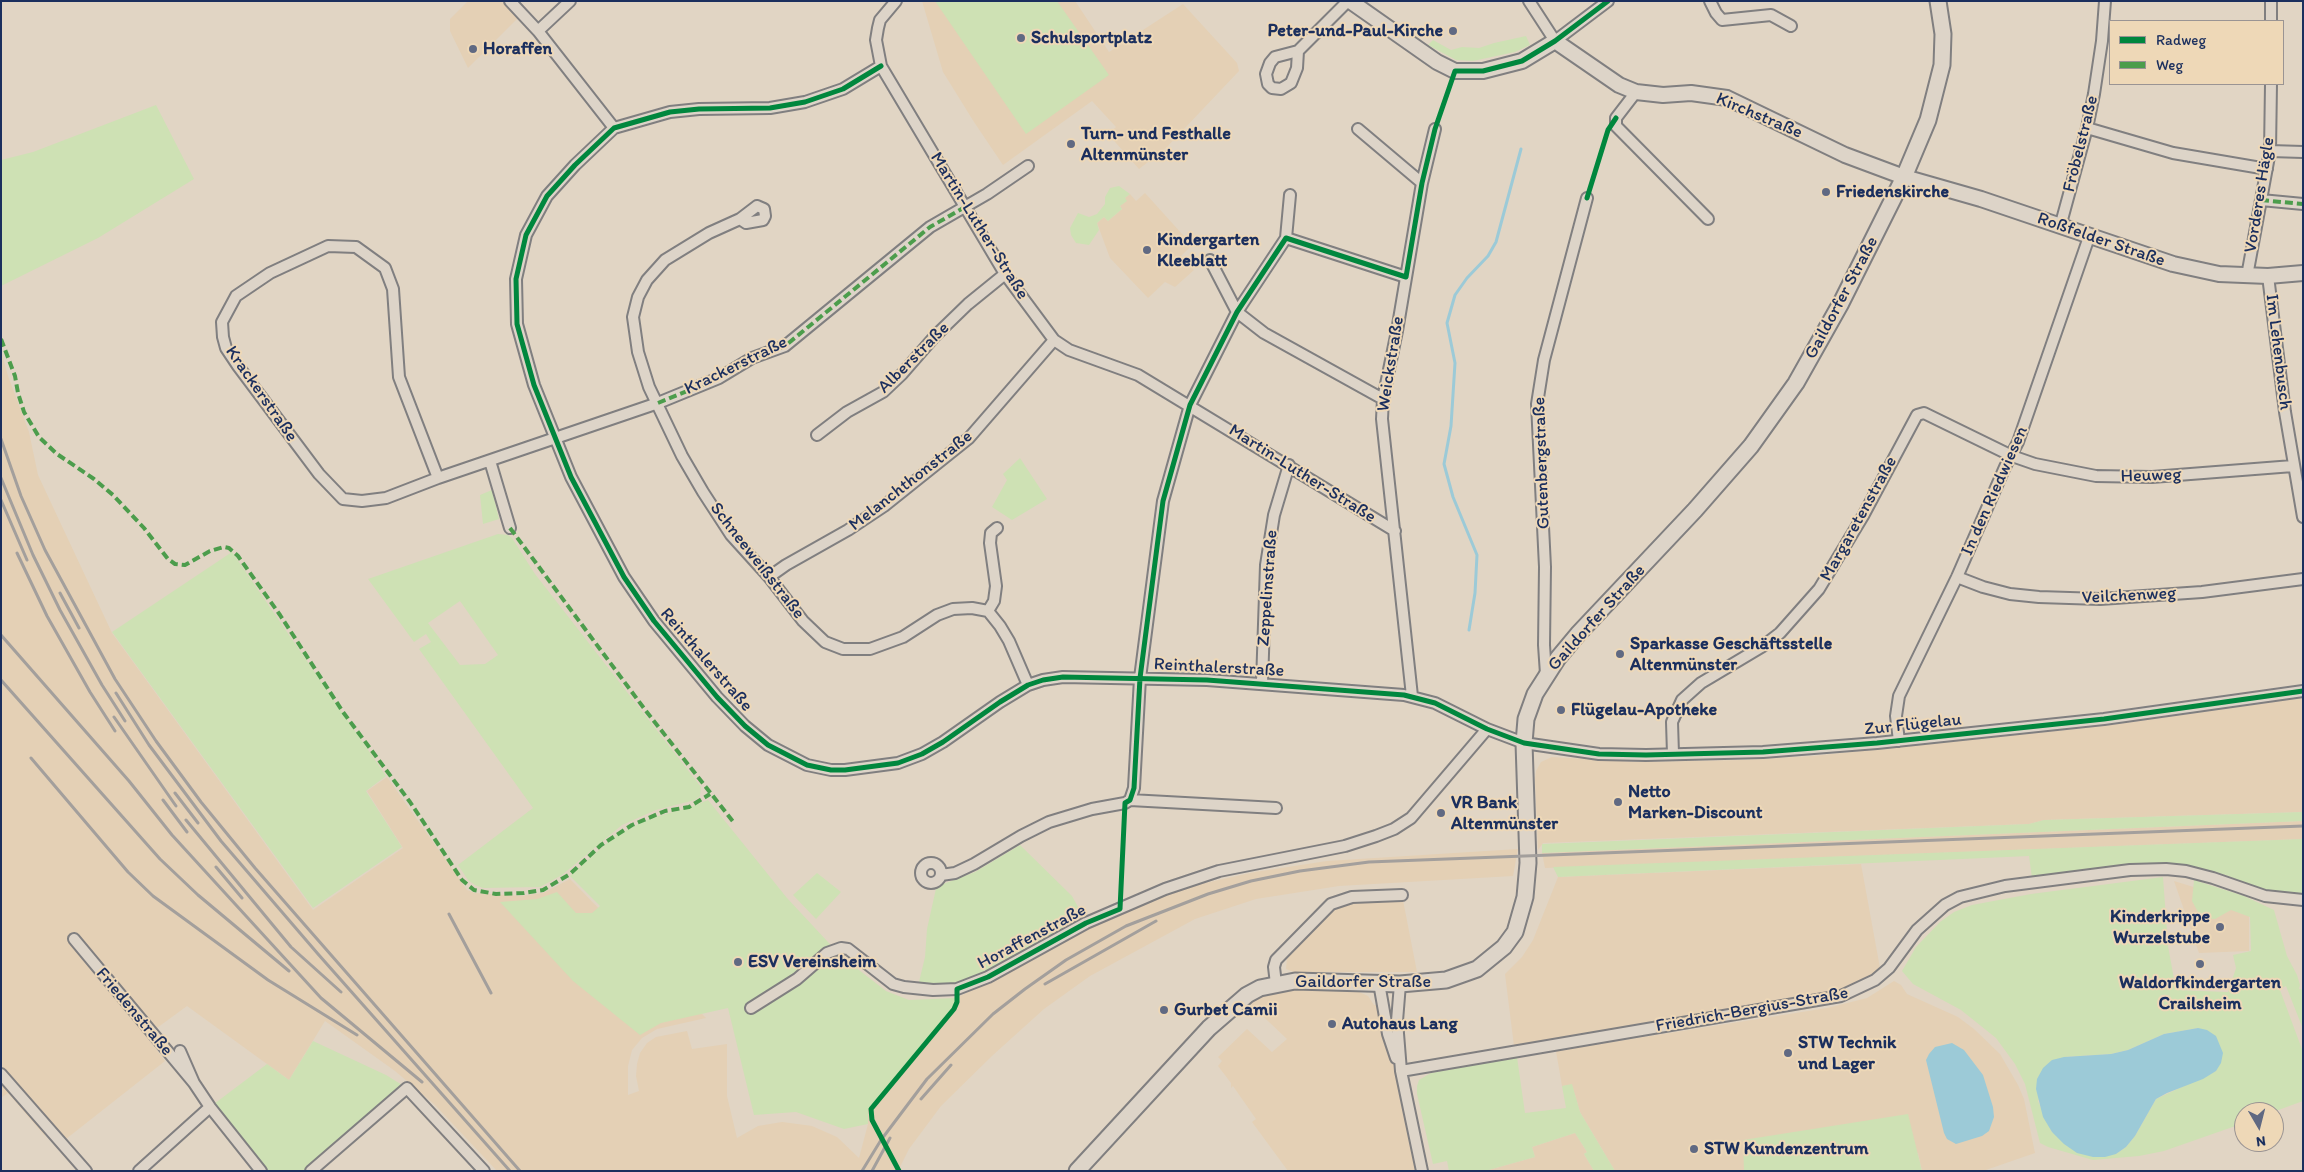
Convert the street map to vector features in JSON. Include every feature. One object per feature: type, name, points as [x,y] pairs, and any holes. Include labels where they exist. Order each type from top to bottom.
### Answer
[{"type":"main road","name":"Gaildorfer Straße","points":[[1077,1171],[1209,1028],[1247,995],[1276,984],[1315,980],[1400,984],[1434,982],[1461,976],[1477,969],[1504,947],[1515,932],[1525,897],[1528,863],[1524,743],[1526,719],[1535,694],[1546,674],[1578,634],[1751,446],[1796,383],[1841,304],[1904,177],[1928,120],[1942,65],[1943,34],[1938,1]]},
{"type":"street","points":[[510,1],[538,31],[614,128]]},
{"type":"street","points":[[538,31],[570,1]]},
{"type":"street","name":"Martin-Luther-Straße","points":[[896,1],[880,20],[878,28],[876,40],[881,66],[1005,274],[1054,340],[1069,350],[1138,375],[1395,531]]},
{"type":"street","points":[[1298,51],[1349,1],[1437,62],[1455,71],[1483,72],[1522,61],[1555,40],[1608,1]]},
{"type":"street","points":[[1529,1],[1555,40]]},
{"type":"street","points":[[1710,1],[1722,20],[1771,15],[1791,26]]},
{"type":"street","name":"Fröbelstraße","points":[[2060,226],[2087,128],[2106,41],[2105,1]]},
{"type":"street","points":[[2271,1],[2271,20]]},
{"type":"street","name":"Kirchstraße","points":[[1555,40],[1619,84],[1636,92],[1663,95],[1692,93],[1727,98],[1845,155],[1904,177]]},
{"type":"street","name":"Reinthalerstraße","points":[[881,66],[843,90],[805,102],[770,108],[677,111],[614,128],[575,165],[548,196],[526,235],[520,256],[516,280],[516,324],[534,385],[555,440],[586,508],[624,577],[654,621],[745,726],[768,744],[807,765],[831,770],[872,768],[898,763],[922,754],[1028,685],[1043,680],[1063,677],[1140,678],[1262,683],[1375,691],[1412,696],[1435,703],[1487,729],[1524,743]]},
{"type":"street","name":"Vorderes Hägle","points":[[2247,276],[2270,151],[2271,85]]},
{"type":"street","points":[[1636,92],[1616,118],[1616,126],[1708,218]]},
{"type":"street","points":[[2087,128],[2173,153],[2267,169]]},
{"type":"street","points":[[1358,129],[1422,183]]},
{"type":"street","name":"Weickstraße","points":[[1412,696],[1382,418],[1382,399],[1422,183],[1435,129]]},
{"type":"street","points":[[2270,151],[2303,152]]},
{"type":"street","name":"Krackerstraße","points":[[438,478],[399,377],[393,289],[385,268],[356,248],[328,246],[270,273],[236,296],[222,322],[226,348],[238,366],[319,474],[343,498],[362,501],[386,498],[438,478],[555,440],[658,403],[719,378],[752,358],[785,346],[930,227],[965,207],[1028,166]]},
{"type":"street","name":"Roßfelder Straße","points":[[1904,177],[1982,199],[2089,237],[2197,271],[2247,276],[2303,273]]},
{"type":"street","points":[[1130,800],[1134,788],[1140,678],[1163,501],[1190,405],[1237,312],[1286,238],[1290,195]]},
{"type":"street","name":"Gutenbergstraße","points":[[1546,674],[1544,645],[1545,567],[1537,404],[1544,360],[1587,198]]},
{"type":"street","points":[[2261,200],[2303,204]]},
{"type":"street","name":"Schneeweißstraße","points":[[740,219],[692,243],[666,260],[647,280],[638,297],[633,317],[634,336],[649,387],[682,456],[703,492],[731,535],[769,577],[803,621],[825,642],[843,649],[870,649],[888,644],[937,615],[953,609],[972,608],[988,612]]},
{"type":"street","name":"In den Riedwiesen","points":[[1898,741],[1896,716],[1899,696],[1957,577],[2012,456],[2089,237]]},
{"type":"street","points":[[1286,238],[1406,277]]},
{"type":"street","points":[[1210,260],[1237,312],[1264,333],[1382,399]]},
{"type":"street","name":"Alberstraße","points":[[817,435],[847,412],[883,392],[902,374],[935,336],[968,304],[1005,274]]},
{"type":"street","name":"Im Lehenbusch","points":[[2268,276],[2293,466],[2303,517]]},
{"type":"street","name":"Melanchthonstraße","points":[[769,577],[786,565],[848,530],[884,506],[969,438],[1054,340]]},
{"type":"street","name":"Margaretenstraße","points":[[1672,754],[1672,722],[1682,700],[1701,683],[1763,646],[1780,633],[1819,590],[1863,516],[1914,417],[1924,414],[2012,456]]},
{"type":"street","name":"Heuweg","points":[[2012,456],[2070,472],[2120,478],[2176,476],[2293,466]]},
{"type":"street","points":[[490,461],[510,528]]},
{"type":"street","name":"Zeppelinstraße","points":[[1262,683],[1266,565],[1274,515],[1289,465]]},
{"type":"street","points":[[997,528],[991,533],[990,543],[996,586],[994,601],[988,612],[1000,626],[1009,641],[1028,685]]},
{"type":"street","name":"Veilchenweg","points":[[1957,577],[1983,587],[2010,594],[2047,598],[2100,599],[2202,592],[2303,579]]},
{"type":"street","name":"Zur Flügelau","points":[[1524,743],[1600,754],[1763,752],[1898,741],[2104,719],[2303,691]]},
{"type":"street","name":"Horaffenstraße","points":[[751,1008],[797,978],[827,953],[841,948],[848,949],[893,984],[933,990],[957,989],[988,977],[1086,923],[1165,890],[1219,871],[1345,846],[1376,836],[1394,829],[1410,818],[1487,729]]},
{"type":"street","points":[[941,875],[955,873],[974,864],[1049,822],[1130,800],[1276,808]]},
{"type":"street","name":"Friedrich-Bergius-Straße","points":[[1401,1071],[1841,996],[1876,980],[1889,968],[1917,930],[1944,905],[1960,897],[2005,886],[2130,870],[2166,868],[2214,878],[2265,896],[2303,900]]},
{"type":"street","points":[[1276,984],[1274,967],[1276,960],[1331,904],[1352,897],[1402,895]]},
{"type":"street","name":"Friedenstraße","points":[[74,939],[194,1083],[210,1107],[262,1171]]},
{"type":"street","points":[[1379,983],[1388,1034],[1401,1071]]},
{"type":"street","points":[[1400,984],[1397,1021],[1401,1071],[1422,1171]]},
{"type":"street","name":"Friedenstraße","points":[[180,1052],[194,1083]]},
{"type":"street","points":[[1,1074],[86,1171]]},
{"type":"street","points":[[311,1171],[407,1088],[484,1171]]},
{"type":"street","points":[[139,1171],[210,1107]]},
{"type":"shaded area","name":"Horaffen","points":[[468,1],[502,1],[518,18],[468,68],[450,31],[450,19]]},
{"type":"shaded area","points":[[922,1],[1075,1],[1109,52],[1183,4],[1237,63],[1239,71],[1166,148],[1139,169],[1108,134],[1116,127],[1092,101],[1003,165],[943,72]]},
{"type":"shaded area","name":"Kindergarten Kleeblatt","points":[[1145,193],[1192,245],[1181,256],[1194,270],[1175,287],[1165,282],[1148,298],[1110,258],[1097,223],[1104,217],[1108,221],[1122,209],[1120,206],[1130,194],[1136,201]]},
{"type":"shaded area","points":[[1,350],[8,376],[29,432],[38,475],[112,633],[313,910],[403,848],[367,791],[387,777],[467,890],[475,893],[520,896],[543,893],[570,879],[706,1018],[657,1029],[642,1038],[632,1050],[628,1066],[628,1095],[639,1091],[636,1076],[640,1053],[647,1043],[656,1037],[687,1031],[692,1049],[727,1044],[727,1096],[737,1138],[758,1126],[782,1122],[812,1126],[837,1137],[859,1158],[868,1124],[868,1110],[953,1007],[956,998],[1015,969],[1040,952],[1095,923],[1182,888],[1255,872],[1327,861],[1518,849],[1513,876],[1339,886],[1256,899],[1195,919],[1090,976],[1044,1009],[941,1106],[909,1149],[898,1171],[497,1171],[434,1104],[395,1071],[325,1021],[289,1080],[187,1006],[146,1036],[165,1061],[66,1139],[44,1135],[8,1093],[1,1098]]},
{"type":"shaded area","points":[[2303,698],[2303,812],[2044,820],[2029,824],[1543,843],[1538,850],[1536,771],[1541,762],[1552,757],[1638,762],[1742,760],[1813,756],[2104,726]]},
{"type":"shaded area","points":[[2303,821],[2303,839],[1545,868],[1542,853]]},
{"type":"shaded area","points":[[1861,864],[1880,968],[1872,976],[1858,984],[1817,997],[1514,1046],[1505,974],[1522,957],[1533,940],[1558,877]]},
{"type":"shaded area","name":"Kinderkrippe Wurzelstube","points":[[2174,881],[2249,904],[2249,951],[2199,953]]},
{"type":"shaded area","points":[[1402,895],[1417,972],[1294,972],[1286,969],[1287,958],[1280,954],[1331,904]]},
{"type":"shaded area","points":[[1355,981],[1355,990],[1368,996],[1374,1005],[1382,1005],[1401,1071],[1422,1171],[1288,1171],[1252,1122],[1256,1119],[1233,1086],[1231,1088],[1231,1083],[1218,1066],[1222,1061],[1218,1057],[1247,1029],[1272,1052],[1287,1039],[1252,1006],[1247,995],[1260,988]]},
{"type":"shaded area","points":[[1894,981],[1901,985],[1907,994],[1958,1017],[1974,1029],[2000,1054],[2024,1099],[2035,1153],[1983,1171],[1922,1171],[1918,1153],[1848,1171],[1615,1171],[1580,1112],[1572,1085],[1562,1086],[1556,1051],[1827,1008],[1867,998]]},
{"type":"shaded area","points":[[1575,1133],[1587,1152],[1584,1154],[1594,1171],[1485,1171],[1535,1157],[1532,1147]]},
{"type":"green space","name":"Schulsportplatz","points":[[935,1],[1057,1],[1109,75],[1026,134]]},
{"type":"green space","points":[[1526,36],[1530,45],[1515,52],[1473,61],[1456,60],[1428,45],[1433,40],[1451,50],[1462,47],[1479,48]]},
{"type":"green space","points":[[156,105],[194,179],[98,238],[1,286],[1,160],[33,152]]},
{"type":"green space","points":[[1119,186],[1130,194],[1125,198],[1127,201],[1120,206],[1122,209],[1108,221],[1104,217],[1097,223],[1099,230],[1089,245],[1076,243],[1071,235],[1070,228],[1078,213],[1089,217],[1097,214],[1105,204],[1105,197],[1110,188]]},
{"type":"green space","points":[[1020,458],[1047,499],[1012,520],[992,507],[1007,480],[1003,474]]},
{"type":"green space","points":[[492,490],[499,519],[483,524],[480,495]]},
{"type":"green space","points":[[498,534],[508,535],[512,538],[535,574],[701,787],[700,796],[695,800],[656,810],[622,825],[562,875],[540,887],[483,888],[475,885],[468,880],[458,865],[533,808],[419,649],[431,642],[426,634],[414,642],[368,579]],"holes":[[[460,601],[498,655],[485,664],[460,665],[428,623]]]},
{"type":"green space","points":[[232,552],[386,776],[366,791],[402,847],[313,908],[112,632]]},
{"type":"green space","points":[[708,800],[787,898],[841,956],[886,991],[909,1000],[956,998],[953,1007],[868,1110],[868,1124],[844,1129],[796,1112],[754,1115],[728,1008],[661,1023],[640,1035],[573,981],[500,902],[537,899],[557,892],[576,913],[592,913],[600,906],[570,876],[616,835],[651,818],[688,808]]},
{"type":"green space","points":[[2303,812],[2303,821],[1542,853],[1542,844],[2029,824],[2044,820]]},
{"type":"green space","points":[[2303,839],[2303,894],[2268,893],[2226,875],[2188,867],[2032,878],[2029,856],[1558,877],[1553,867]]},
{"type":"green space","points":[[1020,845],[1072,896],[1083,916],[973,980],[948,987],[918,986],[925,957],[927,929],[937,884],[943,884],[975,872]]},
{"type":"green space","points":[[817,873],[841,892],[816,919],[793,895]]},
{"type":"green space","points":[[2163,877],[2168,946],[2176,990],[2228,992],[2236,968],[2233,955],[2251,951],[2250,917],[2231,910],[2215,919],[2205,918],[2198,912],[2192,901],[2194,880],[2244,896],[2274,910],[2287,956],[2297,975],[2300,985],[2299,989],[2303,990],[2303,1029],[2286,986],[2278,990],[2280,990],[2303,1052],[2303,1101],[2284,1108],[2284,1102],[2234,1102],[2234,1126],[2164,1151],[2139,1156],[2093,1160],[2040,1143],[2025,1084],[2015,1064],[1996,1038],[1961,1010],[1913,984],[1902,971],[1916,947],[1940,922],[1954,912],[1972,905],[2031,894]],"holes":[[[2198,1028],[2216,1071],[2156,1099],[2135,1136],[2126,1147],[2116,1154],[2052,1132],[2038,1101],[2064,1057],[2111,1054],[2128,1050],[2164,1034]]]},
{"type":"green space","points":[[313,1041],[386,1075],[407,1088],[311,1171],[261,1171],[210,1107],[267,1064],[289,1080]]},
{"type":"green space","points":[[1517,1057],[1525,1113],[1566,1108],[1562,1086],[1572,1084],[1580,1112],[1615,1171],[1594,1171],[1584,1154],[1587,1152],[1575,1133],[1532,1147],[1535,1157],[1485,1171],[1449,1171],[1447,1161],[1433,1164],[1417,1094],[1419,1080],[1431,1073]]},
{"type":"green space","points":[[1908,1114],[1922,1171],[1744,1171],[1743,1140]]},
{"type":"water","points":[[2198,1028],[2207,1030],[2216,1036],[2223,1053],[2221,1063],[2216,1071],[2203,1079],[2156,1099],[2135,1136],[2126,1147],[2116,1154],[2105,1157],[2093,1157],[2077,1153],[2052,1132],[2043,1117],[2036,1089],[2037,1079],[2043,1068],[2052,1060],[2064,1057],[2111,1054],[2128,1050],[2164,1034]]},
{"type":"water","points":[[1952,1043],[1964,1050],[1983,1075],[1993,1107],[1994,1117],[1989,1131],[1982,1136],[1956,1144],[1947,1139],[1944,1133],[1926,1060],[1935,1047]]},
{"type":"waterway","points":[[1469,630],[1475,593],[1477,555],[1453,497],[1444,464],[1451,426],[1455,363],[1447,323],[1455,295],[1467,278],[1488,256],[1496,242],[1521,149]]},
{"type":"railway","points":[[1,439],[21,496],[45,550],[115,679],[156,741],[201,802],[255,868],[520,1171]]},
{"type":"railway","points":[[1,478],[33,555],[60,610],[102,685],[125,721]]},
{"type":"railway","points":[[1,500],[27,560]]},
{"type":"railway","points":[[17,553],[47,616],[90,692],[115,731]]},
{"type":"railway","points":[[60,593],[79,628]]},
{"type":"railway","points":[[1,635],[129,781],[172,835],[321,998],[422,1082]]},
{"type":"railway","points":[[1,680],[160,859],[198,895],[289,971]]},
{"type":"railway","points":[[116,693],[149,745],[221,841],[510,1171]]},
{"type":"railway","points":[[114,717],[176,806]]},
{"type":"railway","points":[[31,758],[128,872],[153,896],[268,980],[357,1035]]},
{"type":"railway","points":[[175,793],[198,823]]},
{"type":"railway","points":[[163,800],[187,832]]},
{"type":"railway","points":[[186,820],[291,947],[341,992]]},
{"type":"railway","points":[[862,1171],[881,1140],[927,1079],[993,1014],[1025,989],[1066,960],[1126,926],[1208,894],[1251,881],[1300,871],[1369,862],[2303,826]]},
{"type":"railway","points":[[216,867],[242,898]]},
{"type":"railway","points":[[449,914],[491,993]]},
{"type":"railway","points":[[1045,984],[1156,921]]},
{"type":"railway","points":[[921,1099],[951,1065]]},
{"type":"railway","points":[[872,1171],[890,1138]]},
{"type":"marked path","points":[[2261,200],[2303,204]]},
{"type":"marked path","points":[[658,403],[719,378],[752,358],[785,346],[930,227],[965,207]]},
{"type":"marked path","points":[[1,339],[15,376],[24,412],[39,437],[57,454],[94,479],[113,495],[144,528],[168,559],[175,564],[185,565],[210,551],[224,547],[229,548],[238,556],[280,615],[343,712],[410,802],[462,880],[474,890],[496,894],[543,890],[570,874],[601,845],[632,825],[665,811],[689,807],[710,794]]},
{"type":"marked path","points":[[510,528],[646,711],[735,824]]},
{"type":"cycle path","points":[[899,1171],[872,1120],[871,1109],[954,1009],[957,1002],[957,989],[988,977],[1086,923],[1120,909],[1125,803],[1130,800],[1134,788],[1140,678],[1163,501],[1190,405],[1237,312],[1286,238],[1406,277],[1422,183],[1435,129],[1455,71],[1483,71],[1522,61],[1555,41],[1608,1]]},
{"type":"cycle path","points":[[881,66],[843,89],[805,102],[770,108],[699,109],[670,112],[614,128],[575,165],[547,196],[526,235],[516,279],[517,324],[534,385],[571,477],[624,577],[654,621],[717,697],[745,726],[768,745],[807,765],[831,770],[845,770],[898,763],[922,754],[943,742],[1028,685],[1043,680],[1063,677],[1207,680],[1404,695],[1435,703],[1487,729],[1524,743],[1599,754],[1646,755],[1763,752],[1877,743],[2104,719],[2303,691]]},
{"type":"cycle path","points":[[1587,198],[1608,130],[1616,118]]},
{"type":"place","name":"Peter-und-Paul-Kirche","points":[[1453,31]]},
{"type":"place","name":"Schulsportplatz","points":[[1021,38]]},
{"type":"place","name":"Horaffen","points":[[473,49]]},
{"type":"place","name":"Turn- und Festhalle Altenmünster","points":[[1071,144]]},
{"type":"place","name":"Friedenskirche","points":[[1826,192]]},
{"type":"place","name":"Kindergarten Kleeblatt","points":[[1147,250]]},
{"type":"place","name":"Sparkasse Geschäftsstelle Altenmünster","points":[[1620,654]]},
{"type":"place","name":"Flügelau-Apotheke","points":[[1561,710]]},
{"type":"place","name":"Netto Marken-Discount","points":[[1618,802]]},
{"type":"place","name":"VR Bank Altenmünster","points":[[1441,813]]},
{"type":"place","name":"Kinderkrippe Wurzelstube","points":[[2220,927]]},
{"type":"place","name":"ESV Vereinsheim","points":[[738,962]]},
{"type":"place","name":"Waldorfkindergarten Crailsheim","points":[[2200,964]]},
{"type":"place","name":"Gurbet Camii","points":[[1164,1010]]},
{"type":"place","name":"Autohaus Lang","points":[[1332,1024]]},
{"type":"place","name":"STW Technik und Lager","points":[[1788,1053]]},
{"type":"place","name":"STW Kundenzentrum","points":[[1694,1149]]}]
